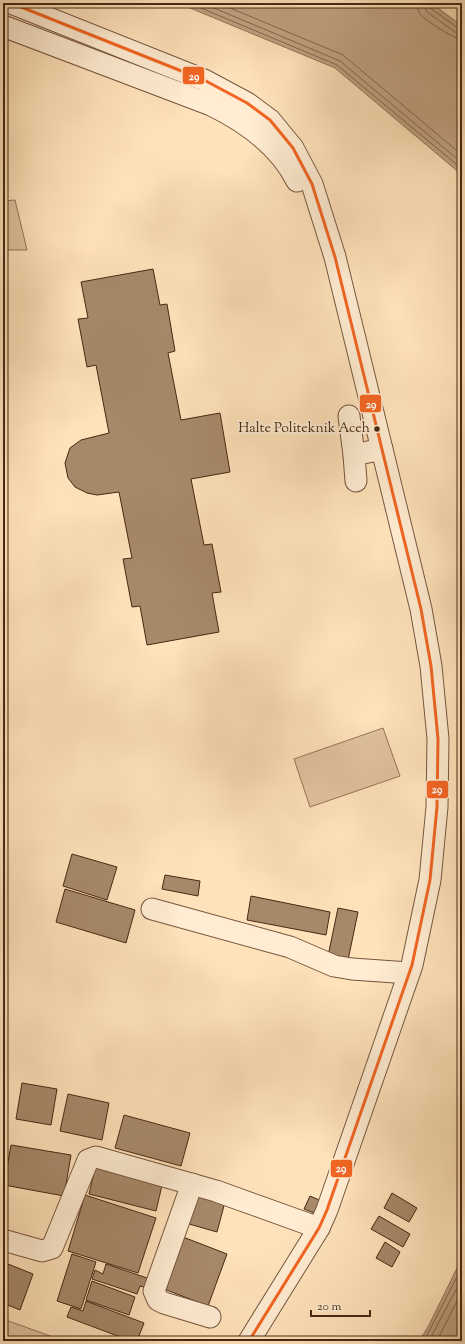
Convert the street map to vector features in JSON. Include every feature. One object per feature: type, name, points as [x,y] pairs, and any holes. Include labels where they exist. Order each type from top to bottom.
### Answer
[{"type":"street","points":[[11,3],[204,80],[248,103],[270,120],[293,148],[312,184],[335,257],[421,609],[431,666],[438,739],[437,807],[430,880],[412,965],[327,1210],[319,1228],[250,1341]]},
{"type":"street","points":[[3,26],[211,105],[248,126],[270,144],[285,161],[295,176],[335,257]]},
{"type":"street","points":[[349,416],[356,481]]},
{"type":"street","points":[[354,455],[382,449]]},
{"type":"street","points":[[152,909],[290,947],[334,966],[352,969],[409,973]]},
{"type":"street","points":[[3,1240],[42,1251],[52,1248],[88,1160],[91,1158],[100,1158],[192,1184],[319,1228]]},
{"type":"street","points":[[192,1184],[154,1291],[158,1300],[164,1303],[210,1317]]},
{"type":"shaded area","points":[[15,200],[27,250],[3,250],[3,201]]},
{"type":"shaded area","points":[[383,728],[400,776],[310,807],[294,759]]},
{"type":"shaded area","points":[[3,1319],[64,1341],[3,1341]]},
{"type":"water","points":[[178,3],[428,3],[438,8],[462,26],[462,175],[335,68]]},
{"type":"water","points":[[462,1258],[462,1341],[419,1341],[428,1327]]},
{"type":"building","points":[[153,269],[160,305],[167,304],[175,351],[168,353],[181,420],[220,413],[230,472],[191,479],[204,545],[212,544],[221,592],[212,593],[219,632],[147,645],[140,606],[132,607],[123,559],[132,558],[119,492],[97,495],[87,493],[75,487],[68,478],[65,463],[70,448],[81,440],[109,433],[96,365],[87,367],[78,319],[88,318],[81,282]]},
{"type":"building","points":[[72,854],[117,867],[107,900],[63,886]]},
{"type":"building","points":[[165,875],[200,881],[198,896],[162,889]]},
{"type":"building","points":[[65,889],[135,910],[126,943],[56,922]]},
{"type":"building","points":[[251,896],[330,912],[326,935],[247,920]]},
{"type":"building","points":[[338,908],[358,912],[347,965],[327,961]]},
{"type":"building","points":[[22,1083],[57,1089],[51,1125],[16,1119]]},
{"type":"building","points":[[68,1094],[109,1103],[102,1140],[60,1131]]},
{"type":"building","points":[[124,1115],[190,1133],[181,1166],[115,1148]]},
{"type":"building","points":[[11,1145],[71,1155],[64,1196],[4,1185]]},
{"type":"building","points":[[96,1164],[163,1181],[156,1211],[89,1194]]},
{"type":"building","points":[[392,1193],[417,1208],[409,1222],[384,1208]]},
{"type":"building","points":[[196,1194],[225,1202],[217,1232],[189,1224]]},
{"type":"building","points":[[85,1195],[156,1218],[138,1273],[68,1251]]},
{"type":"building","points":[[310,1196],[324,1202],[319,1215],[304,1209]]},
{"type":"building","points":[[379,1216],[410,1234],[403,1247],[371,1229]]},
{"type":"building","points":[[183,1237],[227,1254],[208,1306],[164,1289]]},
{"type":"building","points":[[385,1242],[400,1252],[392,1267],[376,1258]]},
{"type":"building","points":[[72,1254],[96,1262],[81,1309],[57,1301]]},
{"type":"building","points":[[3,1262],[33,1274],[20,1310],[3,1303]]},
{"type":"building","points":[[106,1264],[150,1279],[147,1288],[140,1286],[137,1294],[92,1279],[95,1270],[103,1274]]},
{"type":"building","points":[[92,1281],[135,1297],[129,1315],[86,1300]]},
{"type":"building","points":[[86,1301],[144,1323],[137,1341],[131,1341],[67,1317],[71,1307],[83,1311]]},
{"type":"transit line","name":"29","points":[[11,3],[204,80],[247,103],[270,120],[293,148],[312,184],[335,257],[421,609],[431,666],[438,739],[437,807],[430,880],[412,965],[327,1210],[319,1228],[249,1341]]},
{"type":"place","name":"Halte Politeknik Aceh","points":[[377,429]]}]
